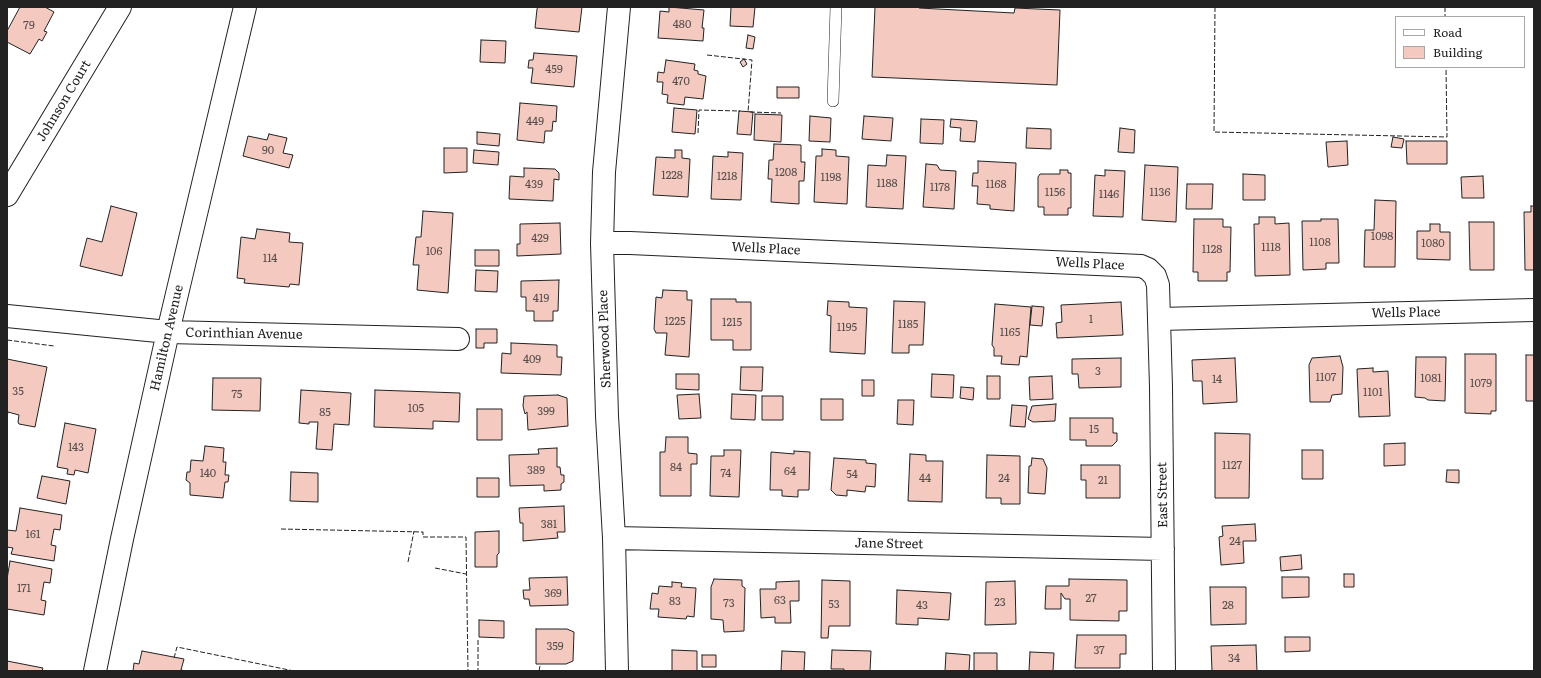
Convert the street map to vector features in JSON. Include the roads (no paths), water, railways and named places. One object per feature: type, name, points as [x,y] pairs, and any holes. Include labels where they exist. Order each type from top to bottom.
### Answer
[{"type":"street","name":"Johnson Court","points":[[7,195],[120,7]]},
{"type":"street","name":"Hamilton Avenue","points":[[96,671],[122,539],[168,332],[245,7]]},
{"type":"street","name":"Sherwood Place","points":[[617,671],[614,538],[607,416],[602,243],[604,172],[619,7]]},
{"type":"street","name":"Wells Place","points":[[602,243],[638,243],[1141,266],[1148,269],[1155,276],[1158,285],[1159,319],[1534,310]]},
{"type":"street","name":"Corinthian Avenue","points":[[7,316],[168,332],[458,339]]},
{"type":"street","name":"East Street","points":[[1159,319],[1164,549],[1164,671]]},
{"type":"street","name":"Jane Street","points":[[614,538],[1164,549]]},
{"type":"lane","points":[[833,101],[836,7]]}]
